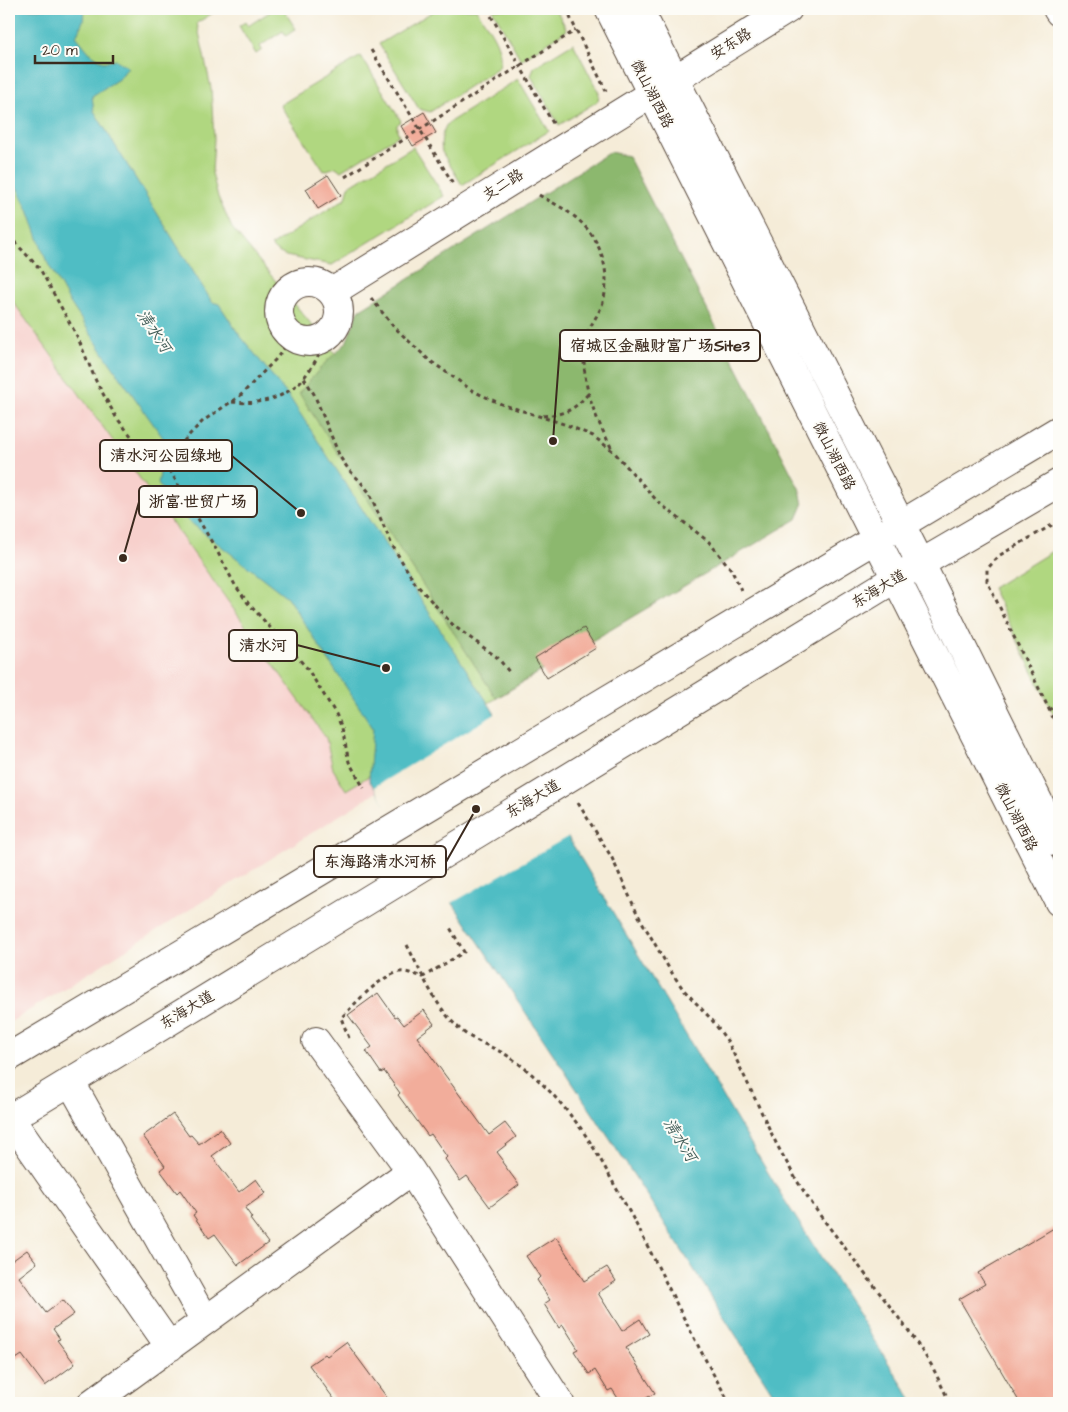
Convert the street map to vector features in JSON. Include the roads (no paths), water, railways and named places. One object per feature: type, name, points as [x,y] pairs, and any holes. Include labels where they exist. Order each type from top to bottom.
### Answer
[{"type":"street","name":"微山湖西路","points":[[609,9],[1059,902]]},
{"type":"street","name":"微山湖西路","points":[[639,9],[921,564],[1059,843]]},
{"type":"street","name":"安东路","points":[[675,79],[788,9]]},
{"type":"street","name":"支二路","points":[[332,292],[675,79]]},
{"type":"street","points":[[306,281],[324,285],[332,292],[338,300],[340,311],[339,321],[334,330],[317,342],[307,342],[288,334],[282,326],[279,306],[282,297],[288,289],[306,281]]},
{"type":"street","points":[[9,1057],[1059,430]]},
{"type":"street","name":"东海大道","points":[[10,1118],[896,578],[1059,483]]},
{"type":"street","points":[[322,1050],[411,1171],[560,1403]]},
{"type":"street","points":[[70,1081],[205,1321]]},
{"type":"street","points":[[10,1118],[170,1347]]},
{"type":"street","points":[[92,1403],[411,1171]]},
{"type":"water","points":[[9,9],[84,9],[83,21],[76,36],[89,52],[103,62],[116,60],[128,67],[120,78],[92,96],[94,111],[212,302],[219,304],[238,333],[290,398],[490,706],[782,1196],[914,1403],[779,1403],[635,1177],[369,780],[373,728],[287,597],[186,519],[158,484],[166,442],[69,301],[46,260],[28,210],[9,171]]},
{"type":"place","name":"宿城区金融财富广场Site3","points":[[553,441]]},
{"type":"place","name":"清水河公园绿地","points":[[301,513]]},
{"type":"place","name":"浙富·世贸广场","points":[[123,558]]},
{"type":"place","name":"清水河","points":[[386,668]]},
{"type":"place","name":"东海路清水河桥","points":[[476,809]]}]
